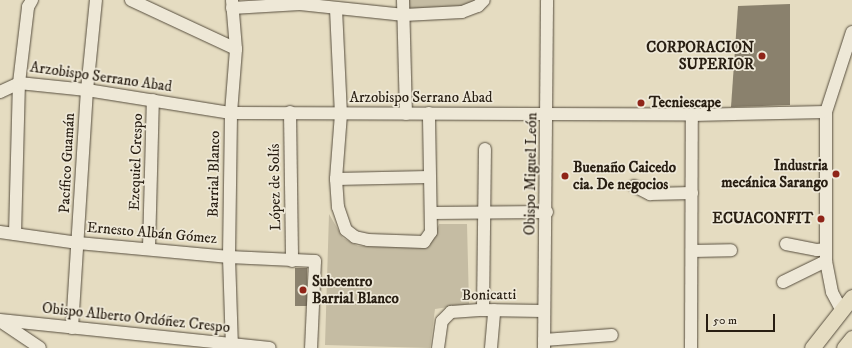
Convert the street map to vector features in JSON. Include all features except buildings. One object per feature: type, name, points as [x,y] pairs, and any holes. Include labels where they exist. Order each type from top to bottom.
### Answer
[{"type":"main road","points":[[813,348],[852,297]]},
{"type":"main road","points":[[844,348],[852,338]]},
{"type":"street","points":[[15,234],[19,83],[28,6],[32,0]]},
{"type":"street","name":"Pacífico Guamán","points":[[72,328],[87,90],[96,0]]},
{"type":"street","points":[[131,0],[236,48]]},
{"type":"street","points":[[232,4],[293,4],[336,9],[403,7],[462,12],[478,6],[484,0]]},
{"type":"street","name":"Obispo Miguel León","points":[[544,344],[543,311],[547,212],[548,114],[547,0]]},
{"type":"street","name":"Barrial Blanco","points":[[232,4],[236,48],[231,113],[229,257],[232,346]]},
{"type":"street","points":[[403,7],[406,114]]},
{"type":"street","points":[[336,9],[341,114],[336,180],[341,221],[346,230],[355,237],[368,240],[424,242],[431,232],[429,113]]},
{"type":"street","points":[[842,311],[832,292],[826,255],[826,112],[852,32]]},
{"type":"street","points":[[0,92],[19,83]]},
{"type":"street","name":"Arzobispo Serrano Abad","points":[[19,83],[87,90],[231,113],[290,112],[341,114],[429,113],[692,115],[826,112]]},
{"type":"street","name":"Ezequiel Crespo","points":[[149,248],[153,100]]},
{"type":"street","name":"López de Solís","points":[[290,112],[292,260]]},
{"type":"street","points":[[691,348],[692,115]]},
{"type":"street","points":[[485,149],[483,213],[491,348]]},
{"type":"street","points":[[336,180],[429,177]]},
{"type":"street","points":[[634,186],[650,194],[692,193]]},
{"type":"street","points":[[431,213],[547,212]]},
{"type":"street","name":"Ernesto Albán Gómez","points":[[0,232],[78,243],[149,248],[229,257],[311,260],[316,264],[311,348]]},
{"type":"street","points":[[786,244],[817,250],[826,255]]},
{"type":"street","points":[[692,251],[731,250]]},
{"type":"street","points":[[783,282],[826,255]]},
{"type":"street","name":"Bonicatti","points":[[438,348],[442,321],[448,314],[488,310],[543,311]]},
{"type":"street","points":[[0,321],[40,348]]},
{"type":"street","name":"Obispo Alberto Ordóñez Crespo","points":[[0,321],[232,346],[270,348]]},
{"type":"street","points":[[544,344],[612,335]]},
{"type":"shaded area","points":[[404,0],[477,0],[460,9],[405,11]]},
{"type":"shaded area","points":[[329,214],[343,238],[358,246],[429,247],[439,224],[467,224],[469,304],[435,309],[430,348],[325,345]]},
{"type":"place","name":"CORPORACION SUPERIOR","points":[[762,56]]},
{"type":"place","name":"Tecniescape","points":[[641,103]]},
{"type":"place","name":"Industria mecánica Sarango","points":[[836,174]]},
{"type":"place","name":"Buenaño Caicedo cia. De negocios","points":[[565,176]]},
{"type":"place","name":"ECUACONFIT","points":[[821,219]]},
{"type":"place","name":"Subcentro Barrial Blanco","points":[[303,290]]}]
